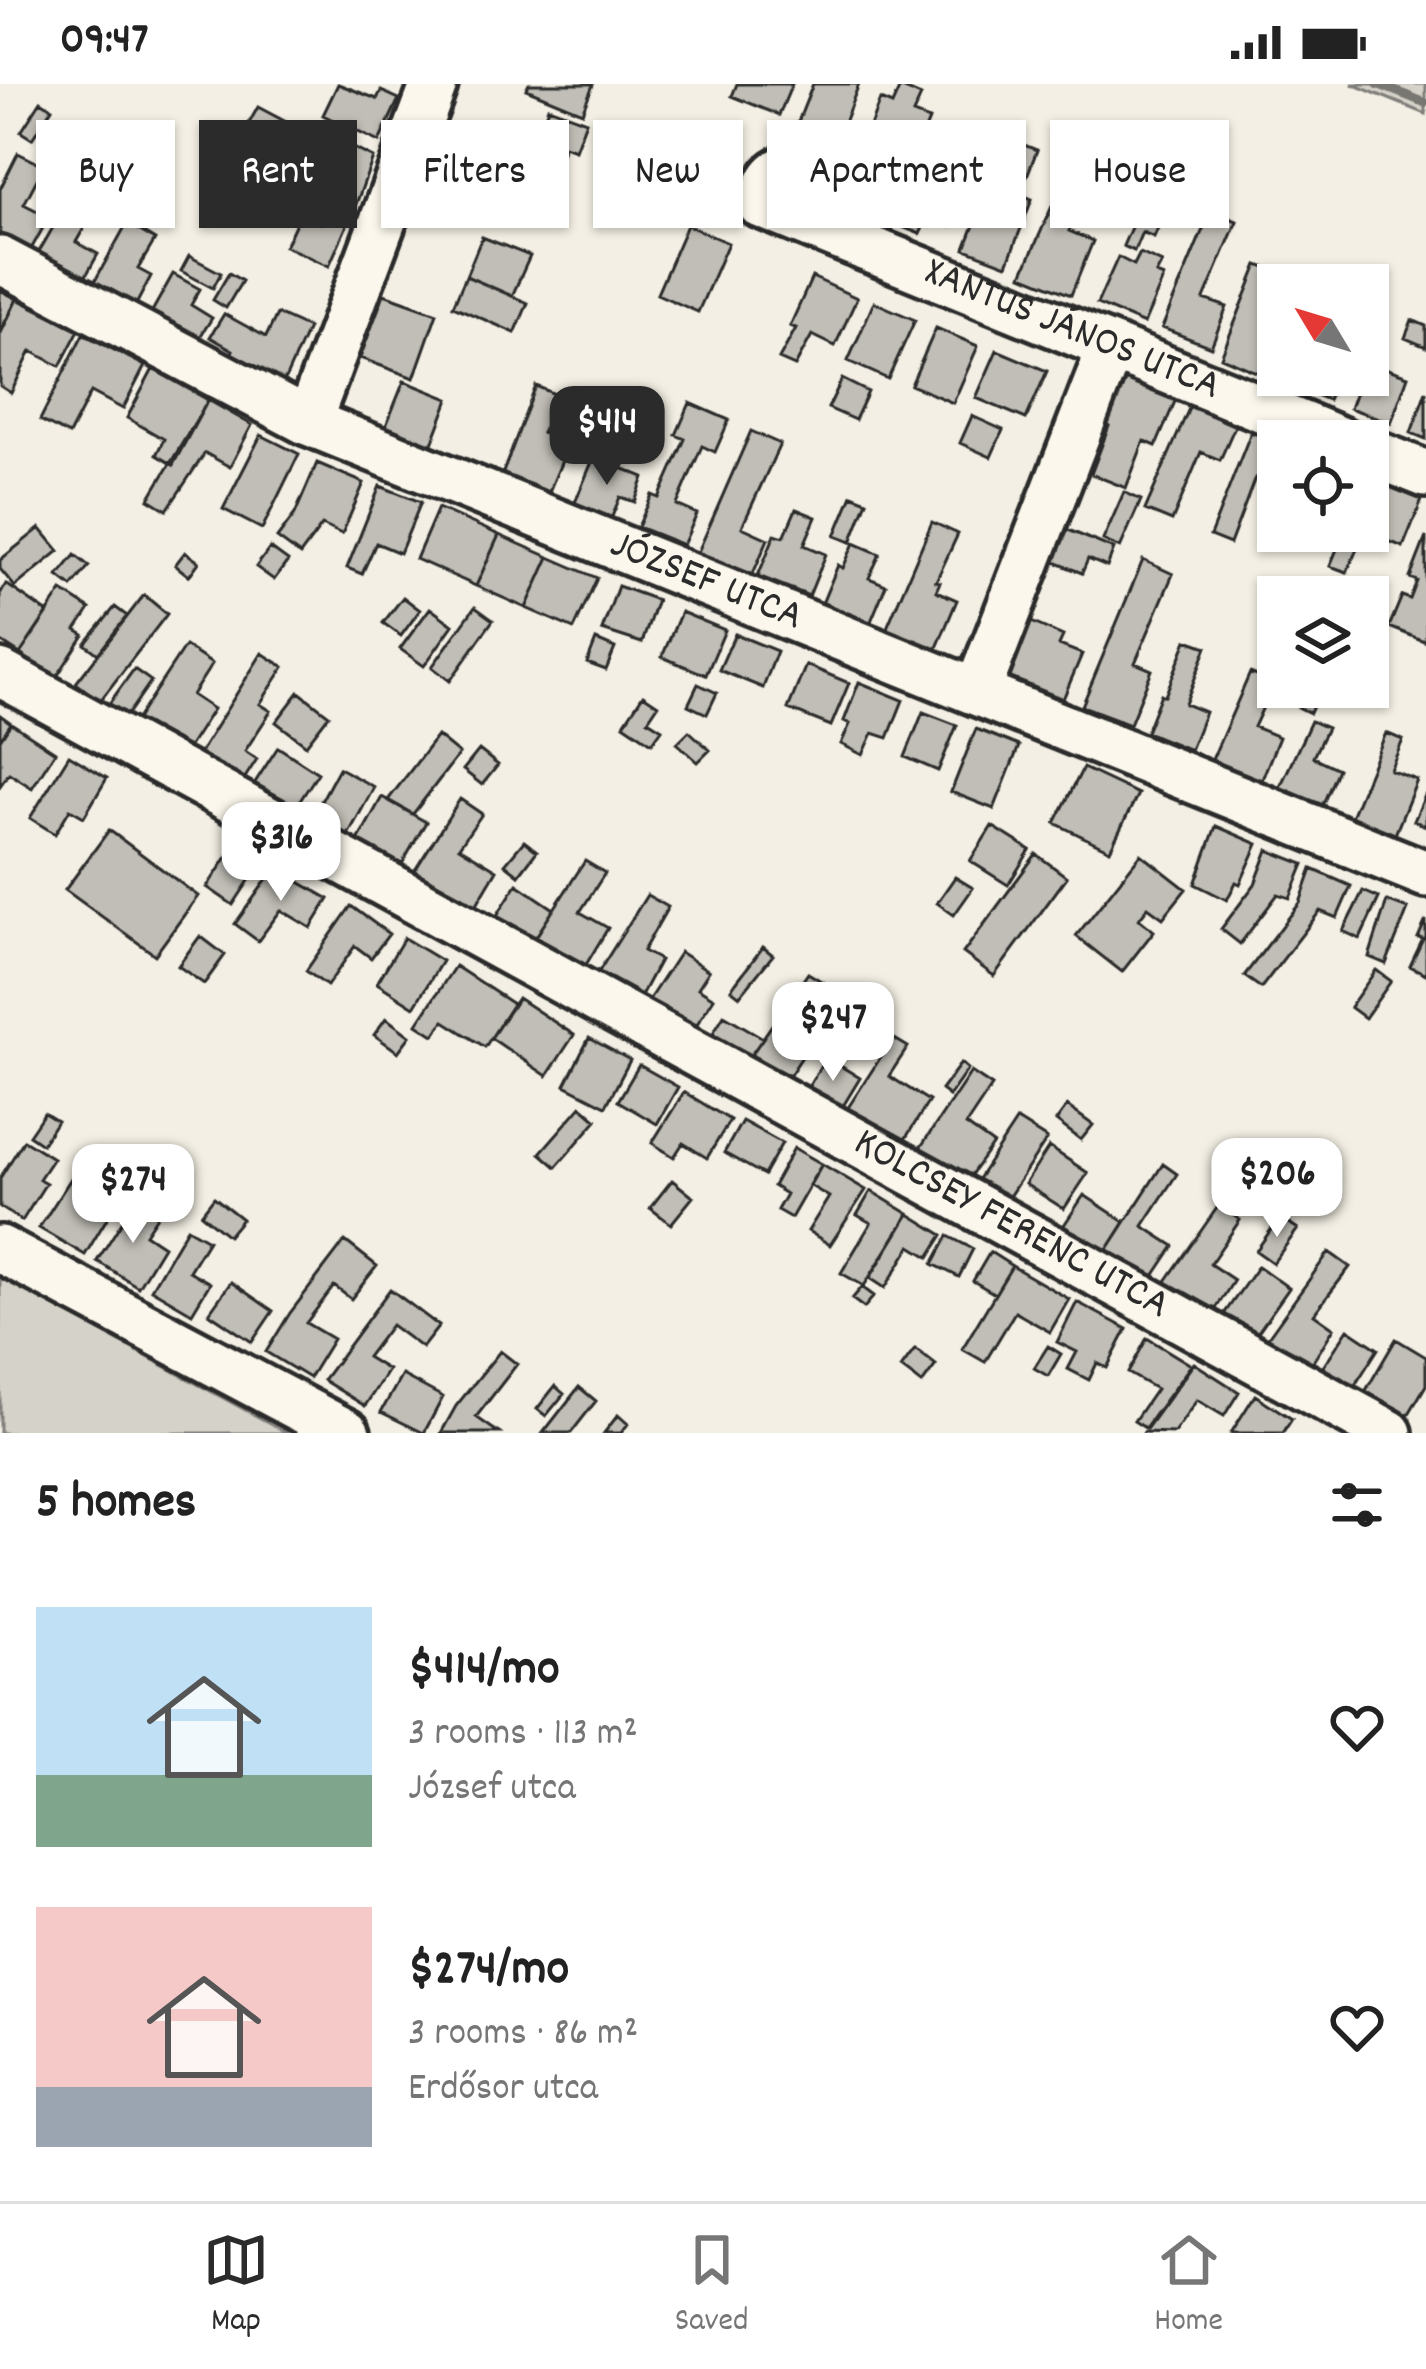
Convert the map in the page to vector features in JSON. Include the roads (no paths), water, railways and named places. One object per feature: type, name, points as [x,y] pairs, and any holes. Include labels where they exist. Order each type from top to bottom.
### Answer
[{"type":"street","points":[[308,422],[434,84]]},
{"type":"street","name":"XANTUS JÁNOS UTCA","points":[[866,248],[1289,420]]},
{"type":"street","name":"JÓZSEF UTCA","points":[[0,260],[308,422],[1426,874]]},
{"type":"street","points":[[977,692],[1110,349]]},
{"type":"street","points":[[1389,460],[1426,474]]},
{"type":"street","name":"KÖLCSEY FERENC UTCA","points":[[0,673],[1389,1433]]},
{"type":"street","points":[[0,1250],[347,1433]]},
{"type":"waterway","points":[[1377,84],[1426,103]]}]
